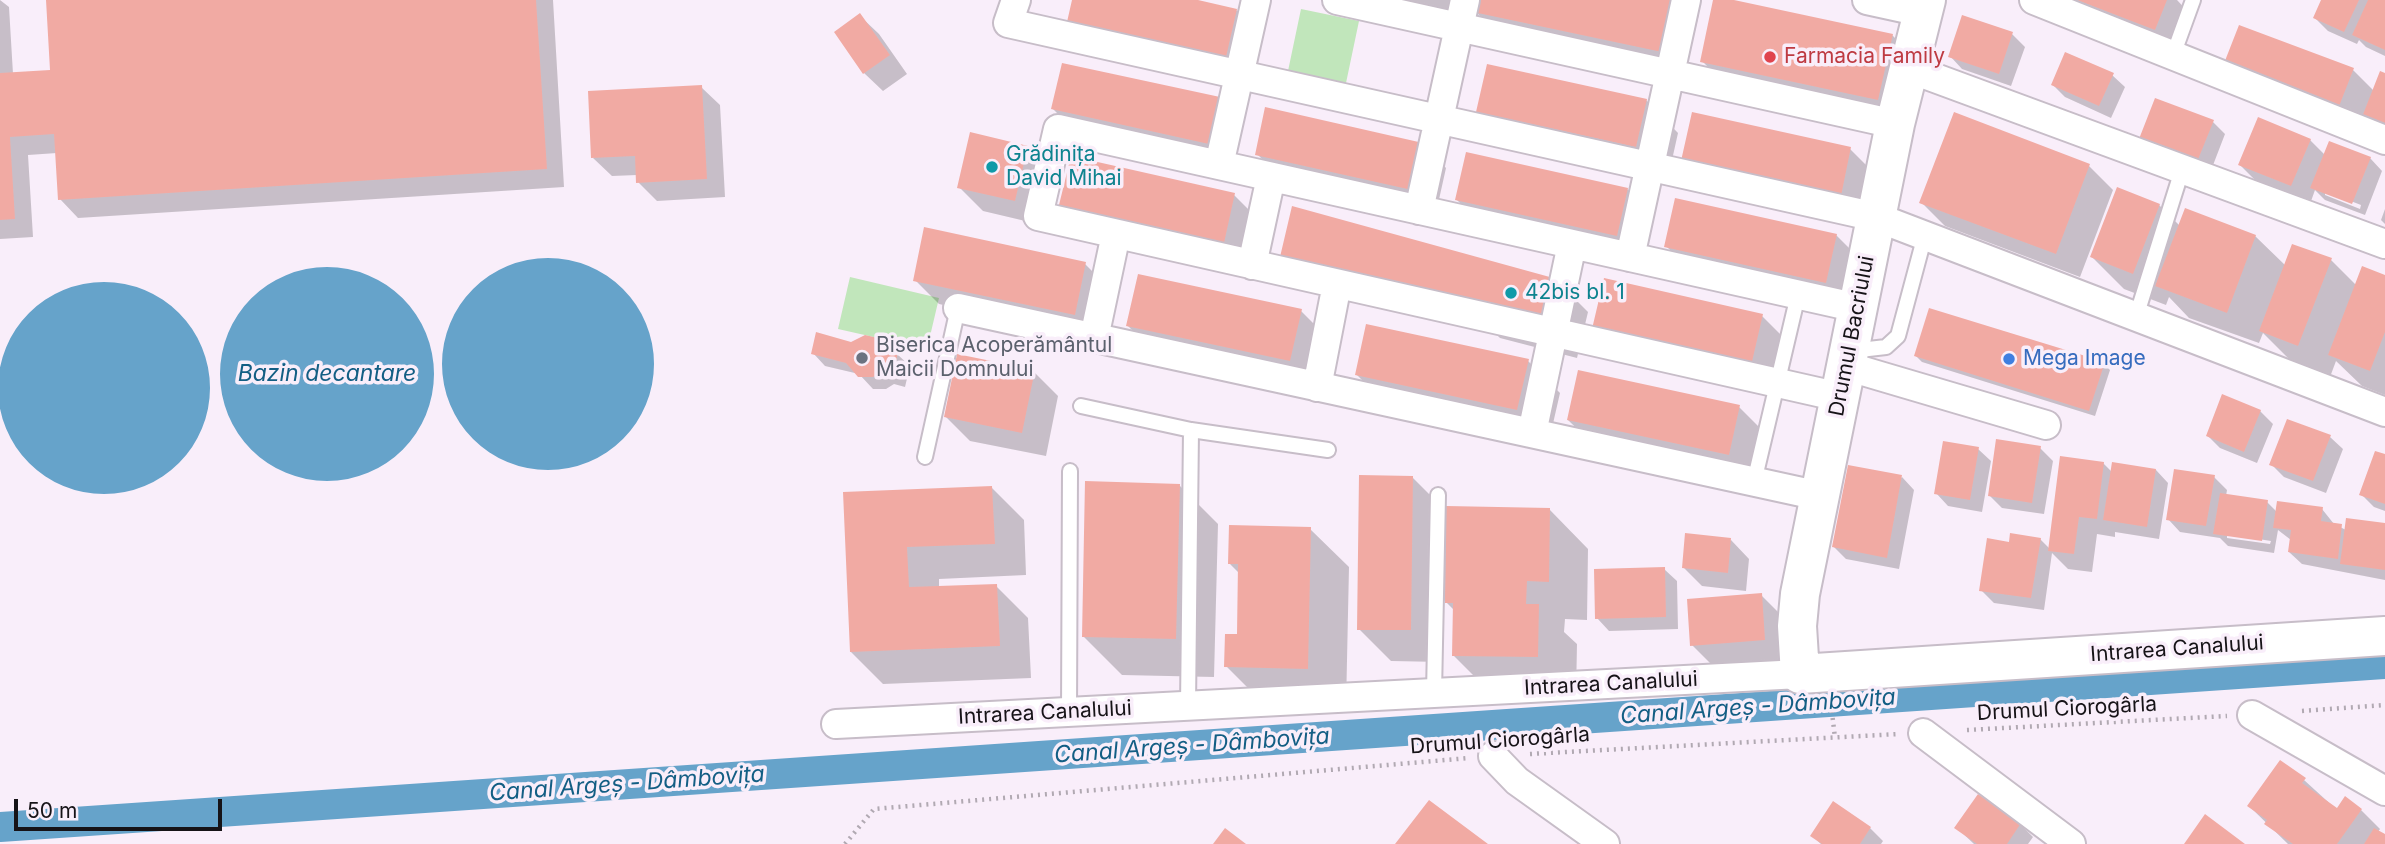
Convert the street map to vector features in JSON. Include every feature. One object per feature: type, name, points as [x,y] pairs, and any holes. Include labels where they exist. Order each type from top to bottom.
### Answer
[{"type":"street","points":[[1016,0],[1008,23],[1876,217],[2385,412]]},
{"type":"street","points":[[1219,165],[1256,0]]},
{"type":"street","points":[[1337,0],[1895,124]]},
{"type":"street","points":[[1419,210],[1465,0]]},
{"type":"street","points":[[1630,257],[1686,0]]},
{"type":"street","points":[[1867,0],[1924,6]]},
{"type":"street","points":[[2034,0],[2172,58],[2385,140]]},
{"type":"street","name":"Drumul Bacriului","points":[[1800,674],[1798,609],[1895,124],[1924,6]]},
{"type":"street","points":[[1908,68],[2385,244]]},
{"type":"street","points":[[1858,308],[1058,129],[1038,216],[1778,383],[1845,371],[2046,425]]},
{"type":"street","points":[[1252,265],[1271,177]]},
{"type":"street","points":[[1094,338],[1116,234]]},
{"type":"street","points":[[1532,433],[1572,244]]},
{"type":"street","points":[[1317,387],[1337,284]]},
{"type":"street","points":[[958,308],[1819,496]]},
{"type":"street","name":"Intrarea Canalului","points":[[836,724],[1800,674],[2385,636]]},
{"type":"street","points":[[2252,715],[2385,791]]},
{"type":"street","points":[[1923,733],[2071,844]]},
{"type":"street","points":[[1493,756],[1517,781],[1605,844]]},
{"type":"lane","points":[[2172,58],[2193,0]]},
{"type":"lane","points":[[2136,317],[2182,170]]},
{"type":"lane","points":[[1845,371],[1886,347],[1898,336],[1925,236]]},
{"type":"lane","points":[[1754,482],[1798,295]]},
{"type":"lane","points":[[925,457],[958,308]]},
{"type":"lane","points":[[1080,406],[1191,430],[1328,450]]},
{"type":"lane","points":[[1188,706],[1191,430]]},
{"type":"lane","points":[[1069,712],[1070,471]]},
{"type":"lane","points":[[1434,693],[1438,495]]},
{"type":"path","name":"Drumul Ciorogârla","points":[[845,844],[874,809],[1493,756],[2252,715],[2385,705]]},
{"type":"green space","points":[[1301,9],[1359,21],[1346,83],[1288,71]]},
{"type":"green space","points":[[850,277],[939,298],[927,349],[838,329]]},
{"type":"water","name":"Bazin decantare","points":[[548,258],[589,266],[623,289],[646,323],[654,364],[646,405],[623,439],[589,462],[548,470],[507,462],[473,439],[450,405],[442,364],[450,323],[473,289],[507,266]]},
{"type":"water","name":"Bazin decantare","points":[[327,267],[368,275],[386,285],[402,299],[416,315],[426,333],[434,374],[426,415],[416,433],[402,449],[386,463],[368,473],[327,481],[286,473],[268,463],[252,449],[238,433],[228,415],[220,374],[228,333],[238,315],[252,299],[268,285],[286,275]]},
{"type":"water","name":"Bazin decantare","points":[[104,282],[145,290],[179,313],[202,347],[210,388],[202,429],[179,463],[145,486],[104,494],[63,486],[29,463],[6,429],[-2,388],[6,347],[29,313],[63,290]]},
{"type":"building","points":[[46,0],[536,0],[547,169],[58,200],[54,134],[10,137],[15,219],[0,220],[0,73],[50,70]]},
{"type":"building","points":[[1072,0],[1198,0],[1237,9],[1226,57],[1067,22]]},
{"type":"building","points":[[1476,0],[1673,0],[1662,52],[1473,12]]},
{"type":"building","points":[[1713,0],[1734,0],[1893,34],[1878,100],[1700,62]]},
{"type":"building","points":[[2077,0],[2167,0],[2155,30]]},
{"type":"building","points":[[2321,0],[2359,0],[2344,32],[2313,18]]},
{"type":"building","points":[[2368,0],[2385,0],[2385,50],[2352,35]]},
{"type":"building","points":[[860,13],[890,55],[863,74],[834,32]]},
{"type":"building","points":[[1962,15],[2013,32],[1999,74],[1948,57]]},
{"type":"building","points":[[2239,25],[2354,68],[2336,114],[2221,71]]},
{"type":"building","points":[[2065,52],[2114,73],[2099,106],[2051,85]]},
{"type":"building","points":[[1062,63],[1220,97],[1209,144],[1051,109]]},
{"type":"building","points":[[1487,64],[1647,99],[1636,147],[1476,112]]},
{"type":"building","points":[[2380,71],[2385,73],[2385,126],[2362,117]]},
{"type":"building","points":[[702,85],[707,179],[636,183],[635,156],[591,158],[588,91]]},
{"type":"building","points":[[2155,98],[2214,120],[2197,162],[2139,139]]},
{"type":"building","points":[[1265,107],[1423,143],[1412,190],[1255,155]]},
{"type":"building","points":[[1692,112],[1851,147],[1841,196],[1681,161]]},
{"type":"building","points":[[1954,112],[2090,164],[2056,254],[1919,203]]},
{"type":"building","points":[[2258,117],[2311,139],[2291,186],[2238,165]]},
{"type":"building","name":"Grădinița David Mihai","points":[[970,132],[1028,146],[1015,201],[957,188]]},
{"type":"building","points":[[2329,141],[2371,157],[2352,204],[2310,188]]},
{"type":"building","points":[[1466,152],[1628,188],[1617,236],[1455,200]]},
{"type":"building","points":[[1071,156],[1235,193],[1224,243],[1059,205]]},
{"type":"building","points":[[2117,187],[2160,204],[2133,274],[2090,257]]},
{"type":"building","points":[[1675,198],[1837,234],[1826,283],[1664,247]]},
{"type":"building","points":[[1292,206],[1557,279],[1545,327],[1280,257]]},
{"type":"building","points":[[2185,208],[2256,235],[2227,313],[2155,286]]},
{"type":"building","points":[[924,227],[1086,262],[1075,315],[913,281]]},
{"type":"building","points":[[2292,244],[2332,258],[2298,346],[2259,331]]},
{"type":"building","points":[[2362,266],[2385,275],[2385,332],[2370,371],[2328,355]]},
{"type":"building","points":[[1138,274],[1302,309],[1290,361],[1126,326]]},
{"type":"building","points":[[1604,278],[1763,314],[1751,366],[1592,329]]},
{"type":"building","name":"Mega Image","points":[[1929,308],[2105,362],[2089,411],[1914,356]]},
{"type":"building","points":[[1366,324],[1529,359],[1517,410],[1355,375]]},
{"type":"building","name":"Biserica Acoperământul Maicii Domnului","points":[[816,332],[851,342],[865,335],[878,338],[886,348],[898,352],[893,375],[880,373],[873,377],[858,377],[846,363],[811,354]]},
{"type":"building","points":[[957,354],[1035,370],[1022,433],[944,417]]},
{"type":"building","points":[[1578,370],[1740,405],[1729,455],[1567,420]]},
{"type":"building","points":[[2222,394],[2261,410],[2244,452],[2206,436]]},
{"type":"building","points":[[2287,419],[2331,435],[2313,481],[2269,465]]},
{"type":"building","points":[[1996,439],[2041,446],[2032,503],[1988,496]]},
{"type":"building","points":[[1943,441],[1979,447],[1970,500],[1934,494]]},
{"type":"building","points":[[2375,451],[2385,454],[2385,504],[2359,495]]},
{"type":"building","points":[[2060,456],[2104,462],[2097,519],[2079,517],[2074,554],[2048,551]]},
{"type":"building","points":[[2112,462],[2156,469],[2147,527],[2103,520]]},
{"type":"building","points":[[1848,465],[1902,475],[1887,558],[1832,547]]},
{"type":"building","points":[[2174,469],[2215,475],[2206,526],[2166,520]]},
{"type":"building","points":[[1359,475],[1413,476],[1411,630],[1357,630]]},
{"type":"building","points":[[1085,481],[1180,484],[1176,639],[1082,637]]},
{"type":"building","points":[[992,486],[995,544],[907,547],[909,587],[997,584],[1000,646],[850,652],[843,492]]},
{"type":"building","points":[[2220,493],[2268,500],[2262,541],[2213,534]]},
{"type":"building","points":[[2277,501],[2323,507],[2321,521],[2342,524],[2338,559],[2288,552],[2291,530],[2273,528]]},
{"type":"building","points":[[1446,506],[1550,508],[1549,582],[1527,581],[1526,604],[1539,604],[1538,657],[1452,656],[1453,603],[1445,603]]},
{"type":"building","points":[[2346,518],[2385,523],[2385,570],[2340,564]]},
{"type":"building","points":[[1229,525],[1311,527],[1308,669],[1224,667],[1225,634],[1237,634],[1238,564],[1228,564]]},
{"type":"building","points":[[1685,533],[1731,538],[1728,573],[1682,568]]},
{"type":"building","points":[[2010,533],[2041,538],[2031,598],[1979,591],[1987,538],[2009,542]]},
{"type":"building","points":[[1665,567],[1666,617],[1595,619],[1594,569]]},
{"type":"building","points":[[1762,593],[1765,640],[1690,646],[1687,599]]},
{"type":"building","points":[[2280,760],[2306,778],[2302,783],[2337,808],[2345,796],[2362,809],[2337,844],[2293,844],[2264,824],[2267,820],[2247,806]]},
{"type":"building","points":[[1978,794],[2021,823],[2007,844],[1977,844],[1954,828]]},
{"type":"building","points":[[1429,800],[1488,844],[1395,844]]},
{"type":"building","points":[[1833,801],[1871,827],[1860,844],[1822,844],[1810,836]]},
{"type":"building","points":[[2205,814],[2245,844],[2184,844]]},
{"type":"building","points":[[1225,828],[1246,844],[1213,844]]},
{"type":"building","points":[[2374,828],[2385,834],[2385,844],[2364,844]]},
{"type":"waterway","name":"Canal Argeș - Dâmbovița","points":[[0,827],[2385,664]]},
{"type":"place","name":"Farmacia Family","points":[[1770,57]]},
{"type":"place","name":"Grădinița David Mihai","points":[[992,167]]},
{"type":"place","name":"42bis bl. 1","points":[[1511,293]]},
{"type":"place","name":"Biserica Acoperământul Maicii Domnului","points":[[862,358]]},
{"type":"place","name":"Mega Image","points":[[2009,359]]}]
